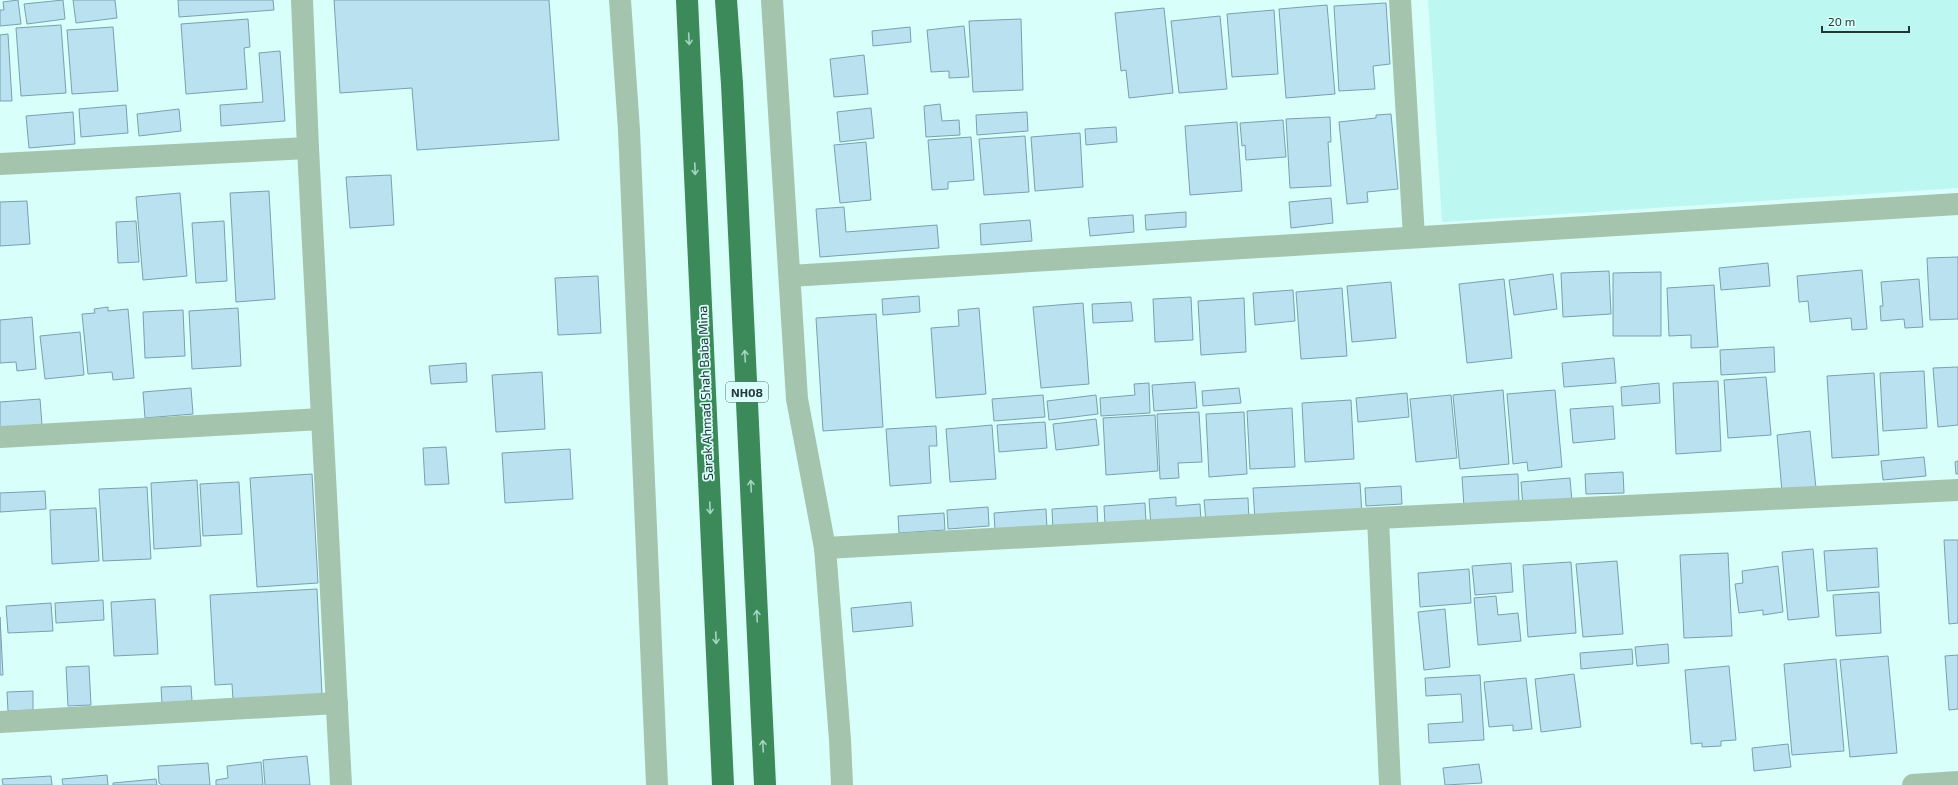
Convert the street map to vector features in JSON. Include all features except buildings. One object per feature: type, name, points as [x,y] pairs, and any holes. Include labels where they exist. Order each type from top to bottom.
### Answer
[{"type":"highway","name":"Sarak Ahmad Shah Baba Mina","points":[[687,0],[723,785]]},
{"type":"highway","name":"NH08","points":[[726,0],[732,84],[765,785]]},
{"type":"street","points":[[302,0],[308,148],[342,785]]},
{"type":"street","points":[[620,0],[629,138],[657,785]]},
{"type":"street","points":[[772,0],[797,399],[825,548],[840,740],[842,785]]},
{"type":"street","points":[[1400,0],[1414,237]]},
{"type":"street","points":[[0,164],[308,148]]},
{"type":"street","points":[[790,276],[1958,204]]},
{"type":"street","points":[[0,436],[322,419]]},
{"type":"street","points":[[825,548],[1378,518],[1958,490]]},
{"type":"street","points":[[1378,518],[1390,785]]},
{"type":"street","points":[[0,722],[337,703]]},
{"type":"street","points":[[1912,785],[1958,782]]},
{"type":"shaded area","points":[[1428,0],[1958,0],[1958,188],[1442,222]]}]
